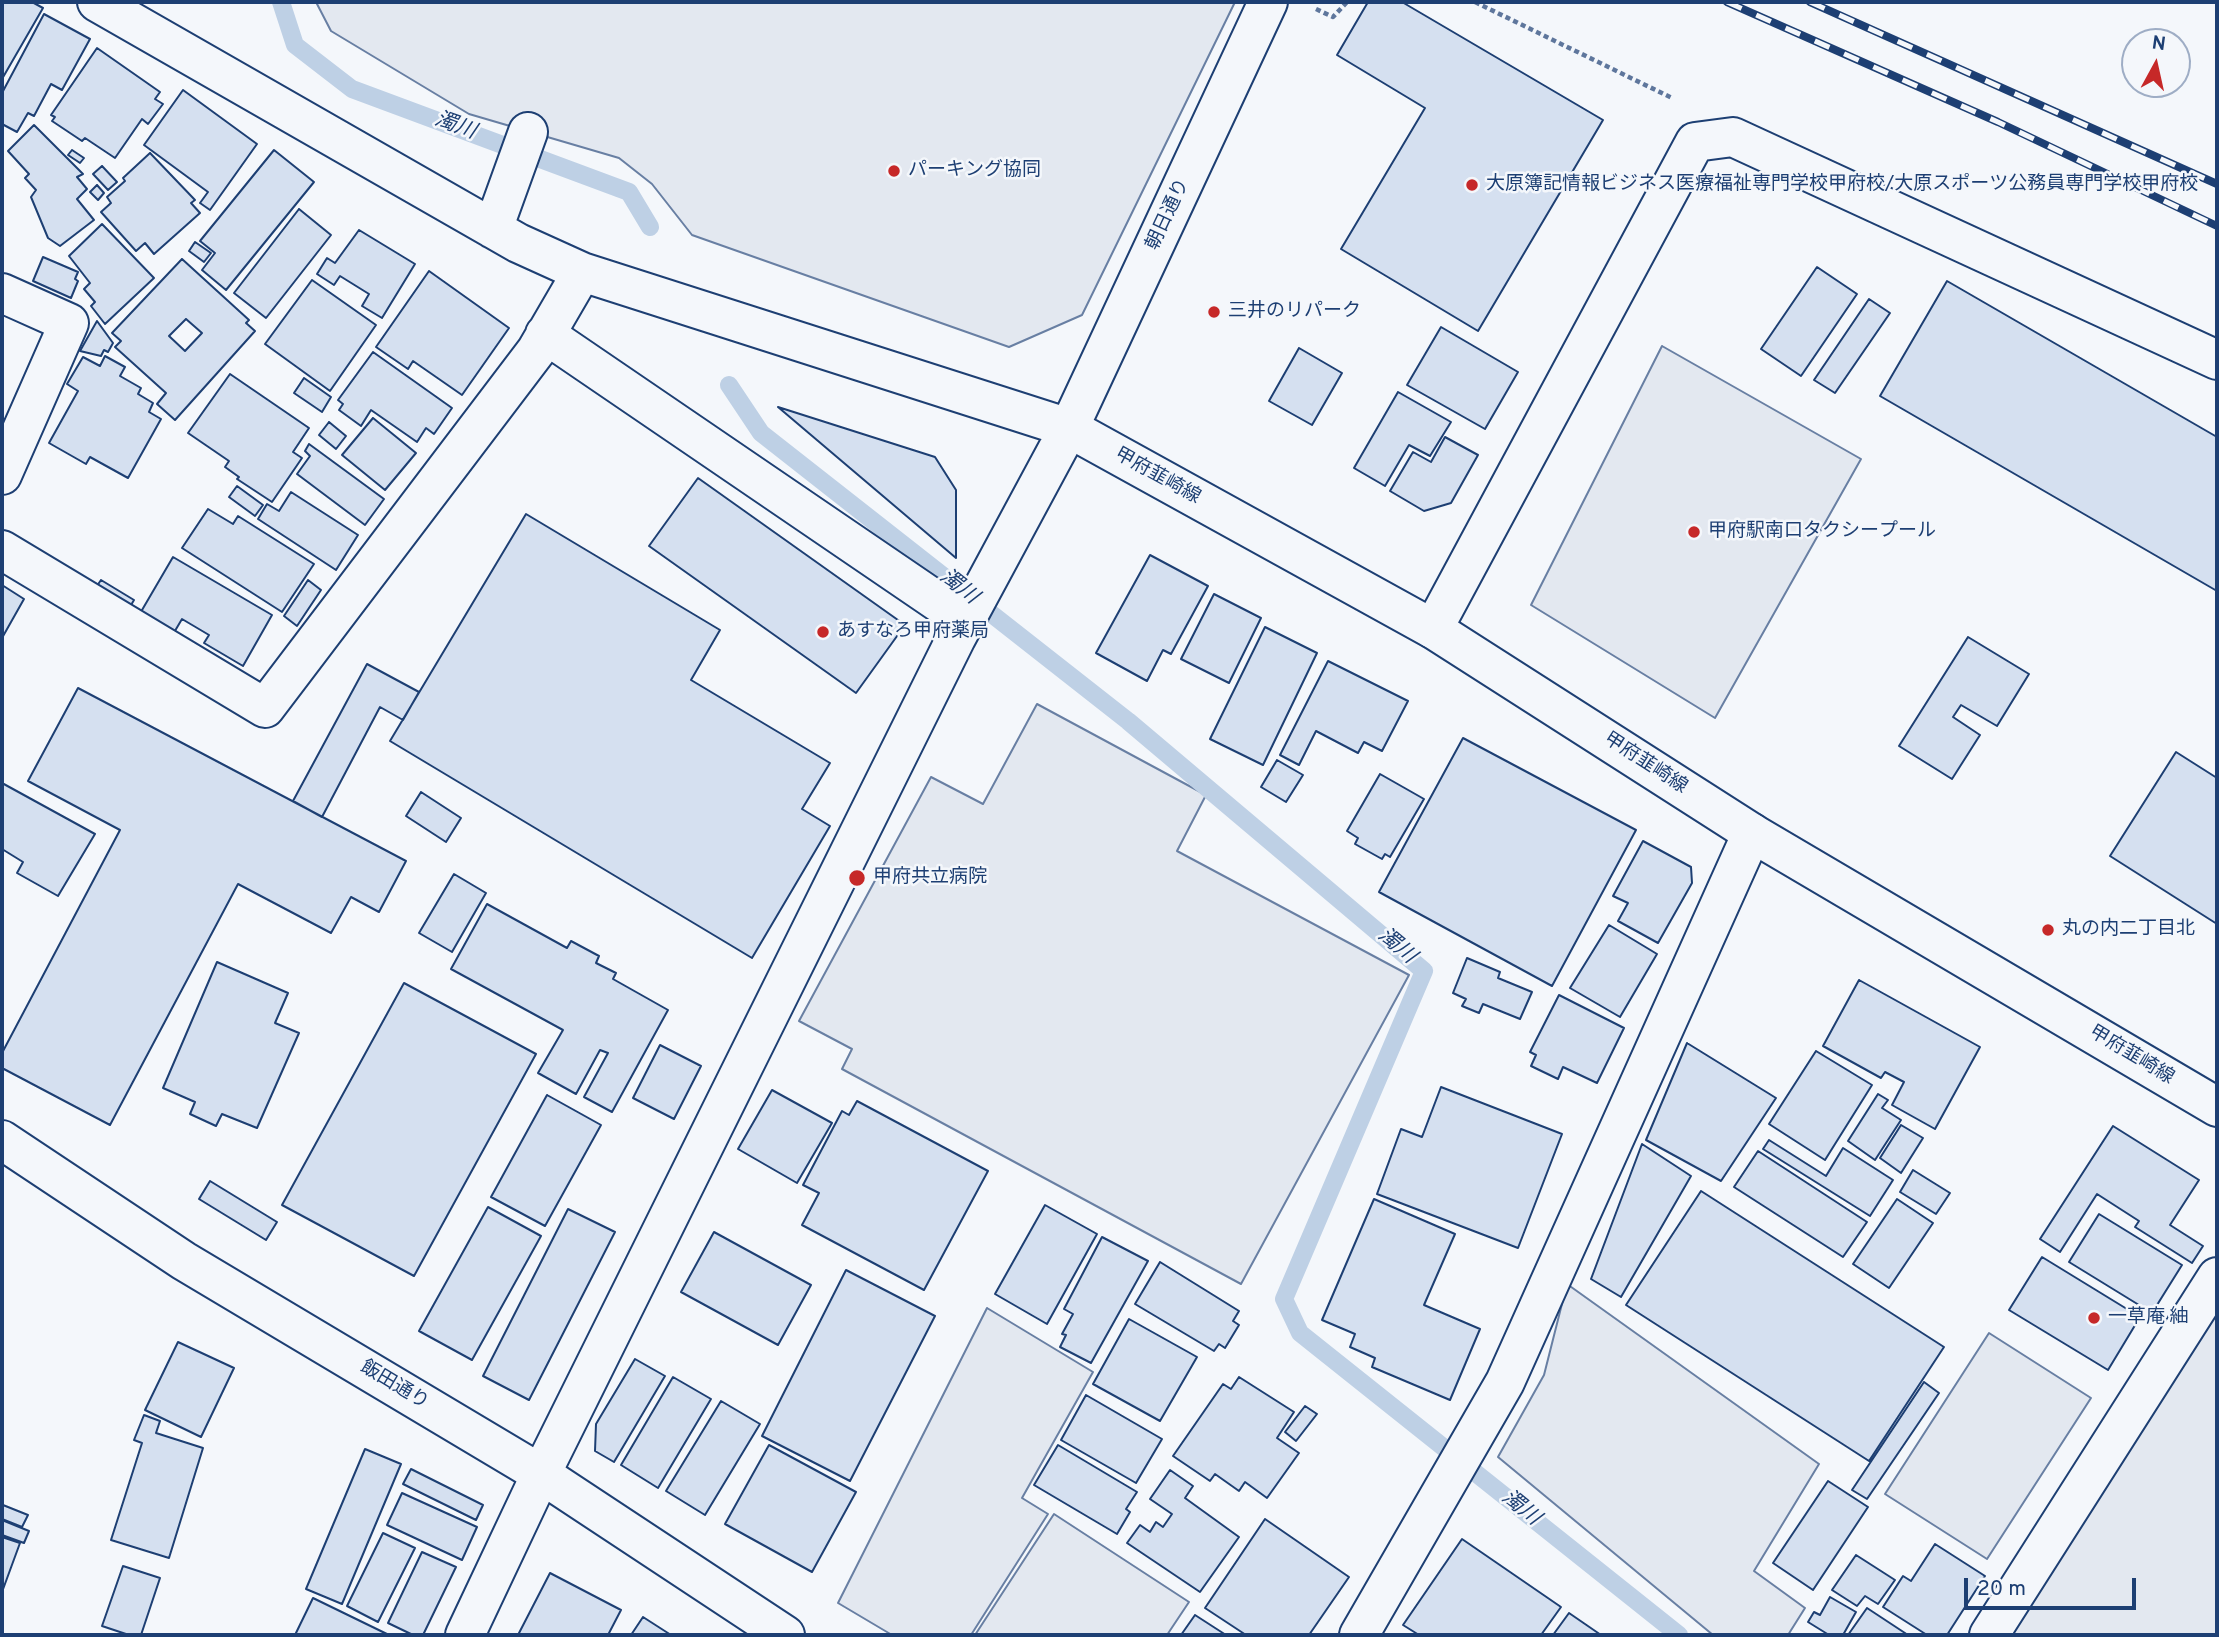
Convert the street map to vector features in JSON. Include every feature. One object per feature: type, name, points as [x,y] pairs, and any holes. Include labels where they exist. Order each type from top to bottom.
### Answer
[{"type":"street","name":"甲府韮崎線","points":[[97,2],[518,243],[582,272],[1069,428],[1433,629],[1752,833],[2217,1107]]},
{"type":"street","name":"朝日通り","points":[[465,1635],[541,1474],[965,621],[1069,428],[1268,2]]},
{"type":"street","points":[[493,229],[528,132]]},
{"type":"street","points":[[1433,629],[1695,142],[1733,137],[2217,360]]},
{"type":"street","points":[[2,550],[265,708],[536,351],[582,272]]},
{"type":"street","points":[[2,293],[69,323],[2,475]]},
{"type":"street","points":[[545,334],[965,621]]},
{"type":"street","points":[[1359,1635],[1505,1382],[1752,833]]},
{"type":"street","name":"飯田通り","points":[[2,1140],[184,1261],[541,1474],[780,1634]]},
{"type":"street","points":[[1989,1635],[2217,1277]]},
{"type":"path","points":[[1311,7],[1333,17],[1347,2]]},
{"type":"path","points":[[1475,2],[1688,106],[1695,142]]},
{"type":"shaded area","name":"パーキング協同","points":[[316,2],[1235,2],[1082,315],[1009,347],[692,235],[652,184],[619,158],[469,114],[331,31]]},
{"type":"shaded area","name":"甲府駅南口タクシープール","points":[[1662,346],[1861,459],[1715,718],[1531,605]]},
{"type":"shaded area","points":[[1037,704],[1206,795],[1177,851],[1409,975],[1241,1284],[842,1069],[852,1049],[799,1021],[931,777],[983,804]]},
{"type":"shaded area","points":[[1567,1284],[1819,1464],[1754,1571],[1805,1608],[1788,1635],[1713,1635],[1498,1457],[1544,1375]]},
{"type":"shaded area","points":[[2217,1307],[2217,1635],[2011,1635]]},
{"type":"shaded area","points":[[987,1308],[1093,1372],[1022,1498],[1048,1514],[971,1635],[892,1635],[838,1603]]},
{"type":"shaded area","points":[[1989,1333],[2091,1398],[1987,1559],[1885,1494]]},
{"type":"shaded area","points":[[1054,1514],[1189,1602],[1167,1635],[975,1635]]},
{"type":"building","points":[[2,2],[32,2],[43,8],[2,79]]},
{"type":"building","name":"大原簿記情報ビジネス医療福祉専門学校甲府校/大原スポーツ公務員専門学校甲府校","points":[[1368,2],[1402,2],[1603,120],[1478,331],[1341,249],[1425,108],[1337,55]]},
{"type":"building","points":[[44,14],[90,39],[62,90],[51,84],[34,116],[28,113],[17,132],[2,124],[2,93]]},
{"type":"building","points":[[97,48],[160,92],[155,99],[163,104],[148,124],[142,119],[115,158],[52,121],[55,117],[51,115]]},
{"type":"building","points":[[183,90],[257,144],[210,210],[200,203],[208,192],[144,145]]},
{"type":"building","points":[[34,125],[83,174],[77,177],[87,189],[77,199],[94,220],[60,246],[48,238],[31,197],[36,190],[25,178],[29,174],[8,151]]},
{"type":"building","points":[[72,150],[84,158],[80,163],[68,155]]},
{"type":"building","points":[[274,150],[314,182],[226,290],[202,270],[215,253],[200,241]]},
{"type":"building","points":[[150,153],[195,200],[191,203],[200,213],[154,254],[145,243],[136,251],[101,212],[111,203],[107,197]]},
{"type":"building","points":[[102,166],[117,182],[108,190],[93,174]]},
{"type":"building","points":[[97,185],[104,193],[98,200],[90,192]]},
{"type":"building","points":[[299,209],[331,235],[266,318],[234,293]]},
{"type":"building","points":[[102,224],[154,278],[105,324],[91,306],[95,302],[84,289],[90,283],[69,256]]},
{"type":"building","points":[[359,230],[415,264],[382,318],[362,306],[369,294],[340,276],[334,285],[317,274],[327,258],[335,263]]},
{"type":"building","points":[[195,242],[211,253],[204,262],[189,251]]},
{"type":"building","points":[[43,257],[78,272],[75,279],[78,281],[71,298],[33,281]]},
{"type":"building","points":[[182,259],[249,320],[246,323],[255,331],[175,420],[157,404],[166,393],[115,347],[121,341],[112,333]],"holes":[[[186,319],[202,333],[185,351],[169,336]]]},
{"type":"building","points":[[1817,267],[1857,294],[1801,376],[1761,349]]},
{"type":"building","points":[[429,271],[509,328],[462,395],[413,361],[408,369],[376,347]]},
{"type":"building","points":[[312,280],[376,325],[330,391],[265,344]]},
{"type":"building","points":[[1947,281],[2217,437],[2217,591],[1880,396]]},
{"type":"building","points":[[1869,299],[1890,313],[1835,393],[1814,380]]},
{"type":"building","points":[[97,321],[113,343],[108,352],[104,350],[101,356],[80,351]]},
{"type":"building","points":[[1441,327],[1518,372],[1485,429],[1407,385]]},
{"type":"building","points":[[1299,348],[1342,373],[1312,425],[1269,401]]},
{"type":"building","points":[[373,352],[452,408],[434,434],[426,428],[417,442],[371,410],[361,426],[339,410],[343,404],[338,400]]},
{"type":"building","points":[[105,356],[125,367],[120,376],[141,388],[138,394],[153,403],[149,412],[161,419],[128,478],[90,457],[86,464],[49,443],[78,391],[67,384],[83,357],[100,366]]},
{"type":"building","points":[[230,374],[309,428],[293,452],[302,458],[272,502],[237,479],[239,477],[225,467],[229,461],[188,433]]},
{"type":"building","points":[[304,378],[331,397],[322,412],[294,393]]},
{"type":"building","points":[[1398,392],[1451,422],[1430,456],[1409,445],[1385,486],[1354,468]]},
{"type":"building","points":[[778,407],[935,457],[956,490],[956,558]]},
{"type":"building","points":[[373,418],[416,453],[385,490],[342,455]]},
{"type":"building","points":[[329,422],[346,436],[336,449],[319,435]]},
{"type":"building","points":[[1445,437],[1478,455],[1451,503],[1424,511],[1390,491],[1413,452],[1431,462]]},
{"type":"building","points":[[309,444],[384,499],[365,525],[297,474],[310,456],[305,451]]},
{"type":"building","points":[[698,478],[905,625],[856,693],[649,546]]},
{"type":"building","points":[[237,486],[263,505],[255,516],[229,497]]},
{"type":"building","points":[[291,492],[358,535],[336,570],[258,519],[267,504],[279,511]]},
{"type":"building","points":[[208,509],[233,524],[238,516],[314,564],[282,612],[182,548]]},
{"type":"building","points":[[526,514],[720,630],[691,680],[830,763],[802,809],[830,826],[752,958],[390,741]]},
{"type":"building","points":[[1150,555],[1208,586],[1171,654],[1163,650],[1147,681],[1096,653]]},
{"type":"building","points":[[173,557],[272,615],[243,666],[204,643],[209,635],[182,619],[169,641],[135,622]]},
{"type":"building","points":[[101,580],[134,600],[124,617],[90,596]]},
{"type":"building","points":[[308,580],[321,590],[297,626],[284,616]]},
{"type":"building","points":[[2,585],[24,599],[2,638]]},
{"type":"building","points":[[1214,594],[1261,618],[1229,683],[1181,659]]},
{"type":"building","points":[[1265,627],[1317,653],[1263,765],[1210,739]]},
{"type":"building","points":[[1968,637],[2029,674],[1997,726],[1961,705],[1953,717],[1980,735],[1952,779],[1899,746]]},
{"type":"building","points":[[1328,661],[1408,701],[1382,751],[1364,742],[1358,753],[1316,731],[1299,765],[1280,755]]},
{"type":"building","points":[[367,664],[419,692],[403,720],[380,707],[322,817],[293,801]]},
{"type":"building","points":[[78,688],[406,861],[379,912],[351,897],[331,933],[238,884],[110,1125],[2,1068],[2,1053],[120,830],[28,781]]},
{"type":"building","points":[[1463,738],[1636,830],[1552,986],[1379,892]]},
{"type":"building","points":[[2176,752],[2217,778],[2217,924],[2110,856]]},
{"type":"building","points":[[1277,760],[1303,775],[1286,802],[1261,787]]},
{"type":"building","points":[[1380,774],[1424,799],[1390,857],[1385,854],[1382,859],[1355,844],[1358,838],[1347,831]]},
{"type":"building","points":[[2,783],[95,834],[58,896],[17,873],[23,862],[2,849]]},
{"type":"building","points":[[421,792],[461,818],[446,842],[406,816]]},
{"type":"building","points":[[1643,841],[1691,867],[1692,883],[1658,943],[1618,921],[1628,903],[1613,896]]},
{"type":"building","points":[[454,874],[486,893],[452,952],[419,933]]},
{"type":"building","points":[[487,904],[567,948],[571,941],[599,956],[596,963],[616,973],[613,979],[668,1010],[612,1112],[584,1097],[608,1053],[600,1050],[576,1094],[538,1073],[563,1030],[451,969]]},
{"type":"building","points":[[1609,925],[1657,954],[1620,1017],[1570,988]]},
{"type":"building","points":[[1467,958],[1500,972],[1498,978],[1532,992],[1520,1019],[1483,1004],[1479,1013],[1462,1006],[1466,999],[1453,993]]},
{"type":"building","points":[[217,962],[288,993],[275,1023],[299,1033],[257,1128],[222,1114],[216,1126],[190,1114],[195,1102],[163,1088]]},
{"type":"building","points":[[1859,980],[1980,1047],[1935,1129],[1892,1105],[1904,1082],[1885,1072],[1881,1078],[1823,1046]]},
{"type":"building","points":[[404,983],[536,1054],[414,1276],[282,1205]]},
{"type":"building","points":[[1559,995],[1624,1028],[1597,1083],[1563,1067],[1558,1079],[1531,1066],[1536,1055],[1530,1052]]},
{"type":"building","points":[[1687,1043],[1776,1098],[1721,1181],[1646,1140]]},
{"type":"building","points":[[660,1045],[701,1066],[674,1119],[633,1098]]},
{"type":"building","points":[[1816,1051],[1872,1085],[1825,1160],[1769,1124]]},
{"type":"building","points":[[1441,1087],[1562,1134],[1518,1248],[1377,1194],[1401,1129],[1422,1137]]},
{"type":"building","points":[[772,1090],[832,1123],[797,1183],[738,1149]]},
{"type":"building","points":[[1878,1094],[1888,1100],[1882,1108],[1901,1120],[1875,1160],[1848,1141]]},
{"type":"building","points":[[547,1095],[601,1125],[545,1226],[491,1197]]},
{"type":"building","points":[[857,1101],[988,1171],[924,1290],[802,1225],[819,1193],[803,1185],[842,1111],[849,1115]]},
{"type":"building","points":[[1901,1125],[1923,1138],[1901,1173],[1880,1158]]},
{"type":"building","points":[[2113,1126],[2199,1180],[2170,1225],[2203,1246],[2192,1263],[2135,1227],[2139,1221],[2097,1194],[2060,1252],[2040,1239]]},
{"type":"building","points":[[1769,1140],[1826,1176],[1843,1148],[1893,1180],[1870,1216],[1763,1149]]},
{"type":"building","points":[[1642,1144],[1691,1176],[1621,1297],[1591,1279]]},
{"type":"building","points":[[1758,1151],[1867,1222],[1843,1257],[1734,1187]]},
{"type":"building","points":[[1913,1170],[1950,1193],[1936,1214],[1900,1192]]},
{"type":"building","points":[[210,1181],[277,1222],[266,1240],[199,1199]]},
{"type":"building","points":[[1701,1191],[1944,1347],[1869,1461],[1626,1305]]},
{"type":"building","points":[[1374,1199],[1455,1234],[1424,1305],[1480,1329],[1450,1400],[1372,1367],[1375,1358],[1350,1347],[1355,1334],[1322,1320]]},
{"type":"building","points":[[1897,1199],[1933,1223],[1889,1288],[1853,1264]]},
{"type":"building","points":[[1045,1205],[1097,1234],[1047,1324],[995,1294]]},
{"type":"building","points":[[488,1207],[541,1236],[472,1360],[419,1331]]},
{"type":"building","points":[[568,1209],[615,1232],[529,1400],[483,1376]]},
{"type":"building","points":[[2099,1214],[2182,1265],[2152,1313],[2069,1262]]},
{"type":"building","points":[[714,1232],[811,1285],[778,1345],[681,1292]]},
{"type":"building","points":[[1102,1237],[1148,1261],[1091,1363],[1060,1347],[1066,1335],[1062,1334],[1073,1314],[1064,1309]]},
{"type":"building","points":[[2042,1257],[2140,1317],[2108,1370],[2009,1310]]},
{"type":"building","points":[[1160,1262],[1239,1311],[1233,1321],[1239,1325],[1225,1348],[1219,1344],[1214,1351],[1135,1304]]},
{"type":"building","points":[[846,1270],[935,1316],[850,1481],[762,1436]]},
{"type":"building","points":[[1129,1319],[1197,1357],[1160,1421],[1093,1384]]},
{"type":"building","points":[[178,1342],[234,1368],[201,1437],[145,1410]]},
{"type":"building","points":[[635,1359],[665,1376],[614,1462],[595,1451],[596,1424]]},
{"type":"building","points":[[673,1377],[711,1399],[658,1488],[621,1465]]},
{"type":"building","points":[[1239,1377],[1294,1412],[1277,1438],[1299,1453],[1267,1498],[1245,1482],[1239,1491],[1215,1474],[1210,1481],[1173,1456],[1223,1384],[1231,1389]]},
{"type":"building","points":[[1924,1382],[1939,1393],[1867,1499],[1852,1490]]},
{"type":"building","points":[[1086,1395],[1162,1439],[1136,1483],[1061,1440]]},
{"type":"building","points":[[721,1401],[760,1424],[705,1515],[666,1491]]},
{"type":"building","points":[[1305,1406],[1317,1414],[1296,1441],[1285,1432]]},
{"type":"building","points":[[144,1415],[160,1421],[156,1433],[203,1448],[169,1558],[111,1540],[142,1443],[134,1440]]},
{"type":"building","points":[[769,1445],[856,1492],[812,1572],[725,1524]]},
{"type":"building","points":[[1058,1445],[1137,1492],[1126,1509],[1130,1512],[1117,1534],[1034,1485]]},
{"type":"building","points":[[365,1449],[401,1464],[342,1604],[306,1589]]},
{"type":"building","points":[[411,1469],[483,1505],[476,1520],[403,1484]]},
{"type":"building","points":[[1170,1470],[1193,1486],[1185,1498],[1239,1537],[1200,1592],[1127,1543],[1140,1525],[1150,1532],[1156,1522],[1163,1527],[1172,1514],[1150,1499]]},
{"type":"building","points":[[1828,1481],[1868,1507],[1813,1590],[1773,1563]]},
{"type":"building","points":[[402,1493],[477,1527],[462,1560],[387,1525]]},
{"type":"building","points":[[3,1505],[28,1515],[22,1527],[2,1519]]},
{"type":"building","points":[[1265,1519],[1349,1577],[1309,1635],[1246,1635],[1205,1608]]},
{"type":"building","points":[[2,1520],[29,1531],[24,1543],[2,1535]]},
{"type":"building","points":[[383,1533],[415,1548],[378,1622],[347,1606]]},
{"type":"building","points":[[2,1537],[20,1543],[2,1592]]},
{"type":"building","points":[[1462,1539],[1561,1607],[1541,1635],[1419,1635],[1403,1625]]},
{"type":"building","points":[[1935,1544],[1985,1576],[1947,1635],[1927,1635],[1883,1607],[1903,1576],[1911,1581]]},
{"type":"building","points":[[422,1552],[456,1567],[423,1635],[413,1635],[388,1623]]},
{"type":"building","points":[[1856,1555],[1895,1580],[1878,1604],[1865,1596],[1857,1606],[1832,1590]]},
{"type":"building","points":[[123,1566],[160,1578],[141,1635],[129,1635],[102,1626]]},
{"type":"building","points":[[550,1573],[621,1610],[608,1635],[518,1635]]},
{"type":"building","points":[[1830,1597],[1856,1612],[1843,1635],[1829,1635],[1808,1622],[1814,1612],[1820,1615]]},
{"type":"building","points":[[313,1598],[389,1635],[295,1635]]},
{"type":"building","points":[[1867,1608],[1908,1635],[1848,1635]]},
{"type":"building","points":[[1569,1613],[1601,1635],[1553,1635]]},
{"type":"building","points":[[1195,1615],[1226,1635],[1181,1635]]},
{"type":"building","points":[[643,1617],[671,1635],[631,1635]]},
{"type":"waterway","name":"濁川","points":[[281,2],[295,45],[352,89],[629,192],[650,227]]},
{"type":"waterway","name":"濁川","points":[[729,385],[761,433],[1128,721],[1424,971],[1284,1299],[1300,1333],[1679,1635]]},
{"type":"railway","points":[[1727,2],[1998,122],[2217,226]]},
{"type":"railway","points":[[1810,2],[2217,184]]},
{"type":"place","name":"パーキング協同","points":[[894,171]]},
{"type":"place","name":"大原簿記情報ビジネス医療福祉専門学校甲府校/大原スポーツ公務員専門学校甲府校","points":[[1472,185]]},
{"type":"place","name":"三井のリパーク","points":[[1214,312]]},
{"type":"place","name":"甲府駅南口タクシープール","points":[[1694,532]]},
{"type":"place","name":"あすなろ甲府薬局","points":[[823,632]]},
{"type":"place","name":"甲府共立病院","points":[[857,878]]},
{"type":"place","name":"丸の内二丁目北","points":[[2048,930]]},
{"type":"place","name":"一草庵 紬","points":[[2094,1318]]}]
